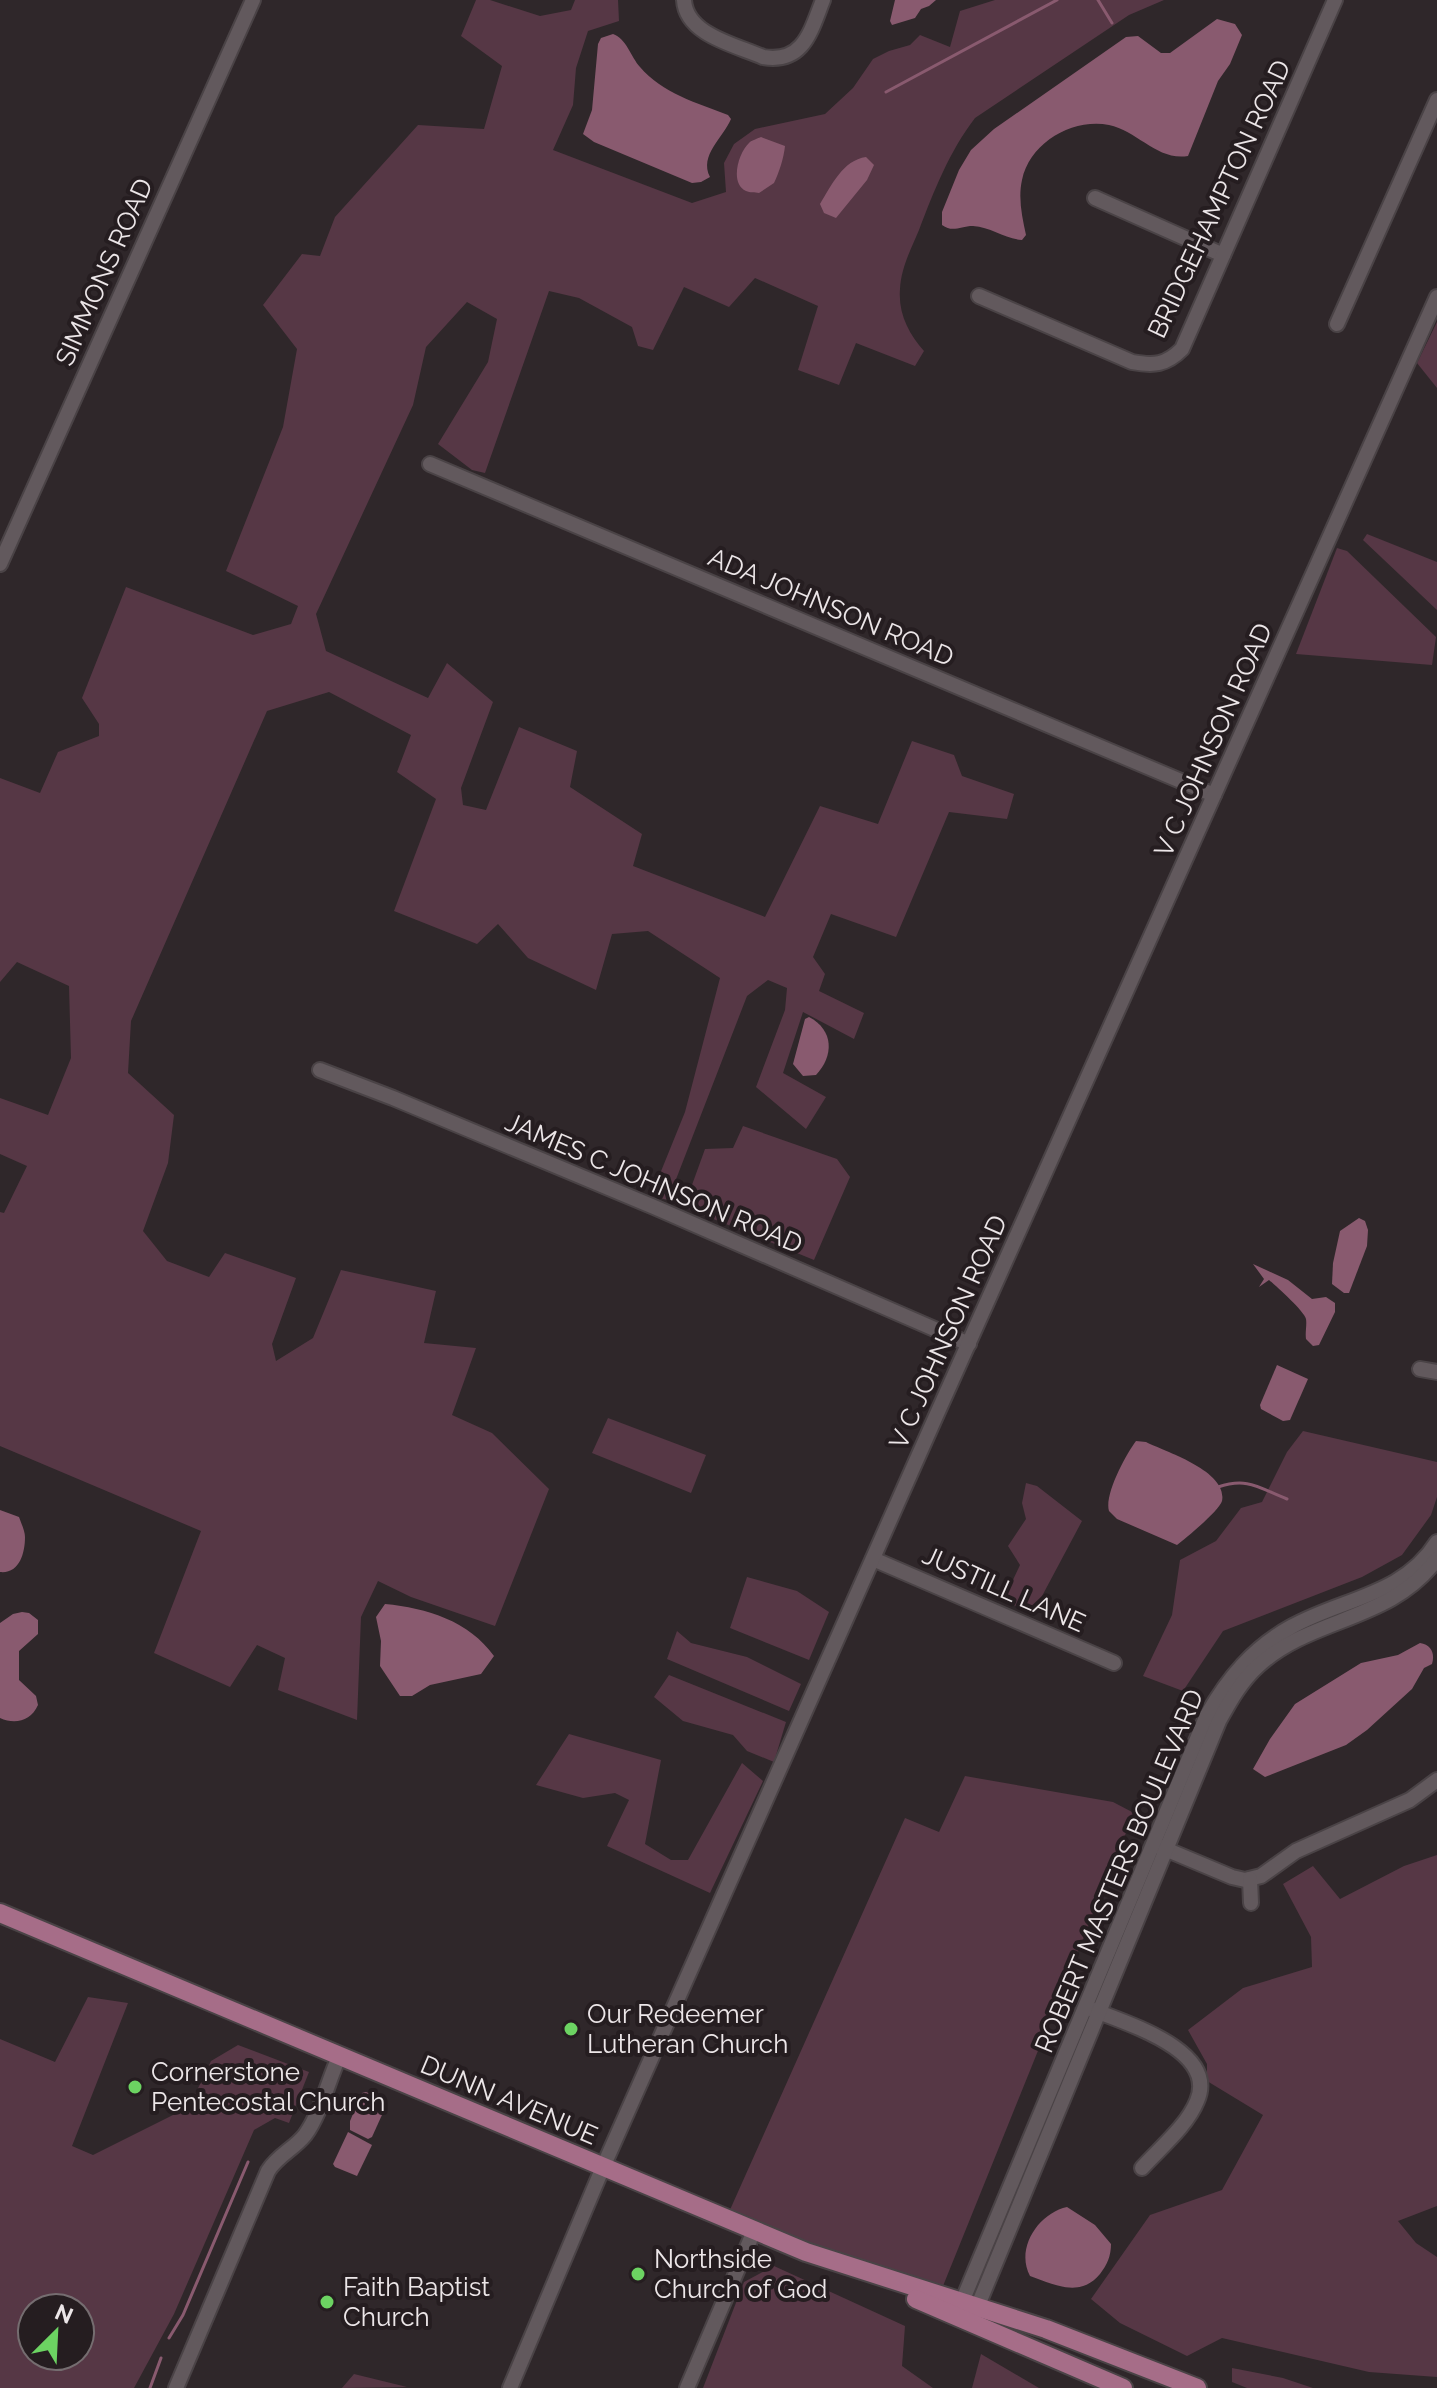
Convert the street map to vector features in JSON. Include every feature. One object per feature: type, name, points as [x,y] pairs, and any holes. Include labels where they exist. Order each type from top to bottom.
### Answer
[{"type":"main road","name":"DUNN AVENUE","points":[[0,1913],[754,2231],[966,2312],[1123,2388]]},
{"type":"main road","name":"DUNN AVENUE","points":[[966,2312],[1046,2329],[1183,2386]]},
{"type":"street","name":"SIMMONS ROAD","points":[[0,564],[253,0]]},
{"type":"street","points":[[684,0],[687,15],[702,30],[763,57],[774,58],[785,57],[803,45],[823,0]]},
{"type":"street","name":"BRIDGEHAMPTON ROAD","points":[[979,296],[1132,362],[1153,366],[1170,360],[1182,349],[1335,0]]},
{"type":"street","points":[[1337,324],[1437,100]]},
{"type":"street","points":[[1095,198],[1223,255]]},
{"type":"street","name":"V C JOHNSON ROAD","points":[[510,2388],[603,2167],[1437,297]]},
{"type":"street","name":"ADA JOHNSON ROAD","points":[[430,464],[1214,795]]},
{"type":"street","name":"JAMES C JOHNSON ROAD","points":[[320,1070],[654,1207],[969,1344]]},
{"type":"street","points":[[1420,1369],[1437,1372]]},
{"type":"street","name":"ROBERT MASTERS BOULEVARD","points":[[966,2312],[1160,1846],[1219,1721],[1245,1680],[1280,1649],[1307,1634],[1396,1598],[1414,1586],[1436,1549]]},
{"type":"street","name":"JUSTILL LANE","points":[[873,1559],[1114,1663]]},
{"type":"street","points":[[1160,1846],[1232,1877],[1250,1879],[1261,1876],[1299,1850],[1410,1800],[1437,1780]]},
{"type":"street","points":[[1250,1879],[1251,1903]]},
{"type":"street","points":[[1092,2009],[1176,2048],[1191,2060],[1199,2073],[1199,2095],[1190,2114],[1142,2168]]},
{"type":"street","points":[[176,2388],[268,2171],[275,2160],[297,2145],[308,2130],[339,2057]]},
{"type":"street","points":[[687,2388],[754,2231]]},
{"type":"shaded area","points":[[476,0],[490,0],[540,16],[571,10],[575,0],[618,0],[619,21],[588,31],[576,68],[573,105],[553,150],[692,203],[726,192],[724,163],[734,144],[755,129],[825,114],[853,88],[873,59],[910,45],[920,35],[950,47],[960,11],[995,0],[1164,0],[1129,15],[975,118],[966,131],[936,186],[902,274],[900,298],[903,315],[909,331],[924,351],[915,366],[856,343],[839,385],[798,370],[818,306],[755,278],[729,307],[684,287],[653,350],[638,346],[632,327],[579,298],[549,291],[485,473],[472,470],[438,444],[488,362],[497,319],[467,302],[426,347],[413,405],[316,614],[326,651],[428,698],[447,663],[493,702],[461,788],[463,805],[486,810],[519,727],[577,751],[570,787],[642,834],[633,866],[765,917],[820,806],[878,824],[912,741],[954,755],[962,776],[1014,794],[1007,819],[949,812],[896,937],[831,914],[813,957],[825,974],[819,991],[864,1013],[854,1039],[803,1012],[783,1073],[826,1097],[806,1129],[756,1087],[785,1010],[787,988],[768,980],[747,996],[668,1200],[651,1196],[685,1112],[720,978],[648,931],[612,934],[596,990],[528,958],[498,924],[477,944],[394,911],[436,799],[397,772],[411,735],[329,692],[267,711],[131,1021],[128,1073],[174,1115],[168,1163],[143,1231],[167,1261],[209,1277],[225,1253],[296,1278],[272,1344],[276,1361],[313,1338],[341,1270],[436,1291],[424,1343],[476,1348],[452,1415],[492,1433],[549,1489],[495,1626],[411,1597],[378,1581],[361,1617],[357,1720],[278,1690],[285,1658],[257,1645],[230,1687],[154,1653],[201,1531],[0,1446],[0,1212],[4,1213],[27,1166],[0,1154],[0,1098],[48,1115],[71,1058],[69,986],[17,962],[0,982],[0,778],[40,793],[58,752],[99,736],[99,724],[82,698],[126,587],[253,635],[291,624],[298,606],[226,571],[283,427],[297,349],[263,305],[302,254],[320,256],[335,217],[418,125],[484,129],[502,66],[461,36]]},
{"type":"shaded area","points":[[895,0],[936,0],[921,9],[915,18],[892,25],[890,21]]},
{"type":"shaded area","points":[[1217,19],[1235,24],[1242,35],[1230,64],[1218,81],[1188,156],[1167,154],[1109,125],[1081,125],[1044,144],[1027,166],[1020,194],[1026,235],[1022,240],[980,227],[953,229],[942,225],[942,212],[959,170],[971,150],[994,129],[1126,37],[1138,36],[1161,53],[1170,53]]},
{"type":"shaded area","points":[[613,34],[621,39],[640,67],[659,84],[731,119],[710,154],[707,169],[710,177],[692,183],[594,142],[583,134],[592,110],[598,44],[601,38]]},
{"type":"shaded area","points":[[761,137],[785,146],[784,155],[774,183],[759,193],[749,192],[738,181],[737,167],[745,147]]},
{"type":"shaded area","points":[[866,157],[874,165],[867,180],[836,218],[824,213],[820,204],[838,175],[851,163]]},
{"type":"shaded area","points":[[1437,322],[1437,388],[1417,363]]},
{"type":"shaded area","points":[[1367,534],[1437,562],[1437,610],[1363,540]]},
{"type":"shaded area","points":[[1337,548],[1347,551],[1436,637],[1432,665],[1296,654]]},
{"type":"shaded area","points":[[809,1017],[823,1029],[829,1044],[822,1068],[816,1075],[803,1076],[793,1064],[805,1019]]},
{"type":"shaded area","points":[[743,1126],[837,1159],[850,1177],[814,1260],[684,1207],[705,1149],[733,1148]]},
{"type":"shaded area","points":[[1359,1218],[1365,1221],[1368,1230],[1367,1246],[1349,1293],[1344,1293],[1332,1284],[1333,1263],[1340,1231]]},
{"type":"shaded area","points":[[1253,1264],[1288,1280],[1312,1299],[1326,1297],[1335,1303],[1335,1312],[1319,1345],[1313,1346],[1306,1339],[1306,1319],[1289,1299],[1269,1280],[1259,1287],[1264,1279]]},
{"type":"shaded area","points":[[1277,1365],[1308,1379],[1290,1420],[1283,1421],[1261,1409],[1260,1405]]},
{"type":"shaded area","points":[[608,1418],[706,1455],[691,1493],[592,1453]]},
{"type":"shaded area","points":[[1303,1431],[1437,1462],[1437,1497],[1431,1515],[1402,1555],[1362,1577],[1223,1631],[1183,1691],[1143,1676],[1172,1615],[1180,1560],[1216,1541],[1241,1508],[1262,1502],[1287,1452]]},
{"type":"shaded area","points":[[1136,1441],[1146,1442],[1194,1464],[1206,1472],[1221,1490],[1220,1505],[1177,1545],[1117,1519],[1109,1511],[1113,1485]]},
{"type":"shaded area","points":[[1026,1483],[1037,1486],[1082,1521],[1033,1613],[1003,1601],[1020,1565],[1008,1546],[1026,1519],[1022,1503]]},
{"type":"shaded area","points":[[0,1510],[19,1517],[25,1535],[20,1562],[7,1572],[0,1572]]},
{"type":"shaded area","points":[[747,1577],[797,1591],[829,1612],[809,1660],[730,1628]]},
{"type":"shaded area","points":[[385,1604],[446,1618],[472,1634],[494,1656],[481,1674],[430,1685],[412,1696],[400,1696],[380,1666],[381,1641],[376,1617]]},
{"type":"shaded area","points":[[22,1612],[38,1620],[38,1634],[19,1651],[19,1680],[36,1696],[38,1705],[27,1718],[11,1721],[0,1718],[0,1623]]},
{"type":"shaded area","points":[[677,1631],[691,1643],[747,1657],[801,1684],[789,1711],[667,1659]]},
{"type":"shaded area","points":[[1420,1643],[1432,1650],[1432,1664],[1424,1668],[1412,1689],[1367,1730],[1346,1745],[1265,1777],[1253,1769],[1295,1704],[1361,1663],[1398,1655]]},
{"type":"shaded area","points":[[669,1675],[786,1722],[774,1762],[747,1751],[733,1735],[683,1721],[654,1697]]},
{"type":"shaded area","points":[[569,1734],[661,1760],[645,1844],[671,1860],[688,1860],[742,1763],[763,1781],[710,1893],[607,1846],[629,1800],[615,1793],[583,1798],[536,1785]]},
{"type":"shaded area","points":[[965,1776],[1113,1802],[1134,1813],[943,2286],[939,2287],[797,2240],[729,2212],[905,1818],[939,1832]]},
{"type":"shaded area","points":[[1437,1855],[1437,2206],[1398,2221],[1416,2243],[1437,2257],[1437,2377],[1369,2372],[1222,2338],[1187,2356],[1120,2323],[1091,2299],[1150,2215],[1222,2190],[1263,2115],[1207,2081],[1207,2064],[1188,2030],[1243,1988],[1312,1967],[1311,1937],[1283,1884],[1313,1866],[1340,1899],[1404,1866]]},
{"type":"shaded area","points":[[88,1997],[128,2003],[72,2146],[93,2155],[189,2107],[211,2061],[238,2045],[309,2072],[289,2123],[275,2118],[254,2130],[174,2314],[134,2388],[0,2388],[0,2039],[55,2062]]},
{"type":"shaded area","points":[[362,2093],[381,2098],[386,2106],[372,2137],[368,2139],[350,2130],[350,2121]]},
{"type":"shaded area","points":[[348,2132],[372,2145],[357,2176],[333,2164]]},
{"type":"shaded area","points":[[1067,2207],[1095,2225],[1111,2244],[1108,2260],[1100,2274],[1076,2288],[1058,2286],[1030,2276],[1026,2265],[1032,2233],[1047,2216]]},
{"type":"shaded area","points":[[774,2266],[905,2326],[902,2366],[933,2388],[703,2388],[744,2282]]},
{"type":"shaded area","points":[[981,2354],[1039,2388],[972,2388]]},
{"type":"shaded area","points":[[1232,2368],[1283,2378],[1313,2388],[1247,2388],[1232,2382]]},
{"type":"shaded area","points":[[354,2374],[407,2387],[342,2388]]},
{"type":"waterway","points":[[886,92],[1057,0]]},
{"type":"waterway","points":[[1098,0],[1112,23]]},
{"type":"waterway","points":[[1218,1487],[1246,1484],[1287,1499]]},
{"type":"waterway","points":[[169,2338],[183,2315],[248,2162]]},
{"type":"waterway","points":[[150,2388],[161,2358]]},
{"type":"place","name":"Our Redeemer Lutheran Church","points":[[571,2029]]},
{"type":"place","name":"Cornerstone Pentecostal Church","points":[[135,2087]]},
{"type":"place","name":"Northside Church of God","points":[[638,2274]]},
{"type":"place","name":"Faith Baptist Church","points":[[327,2302]]}]
